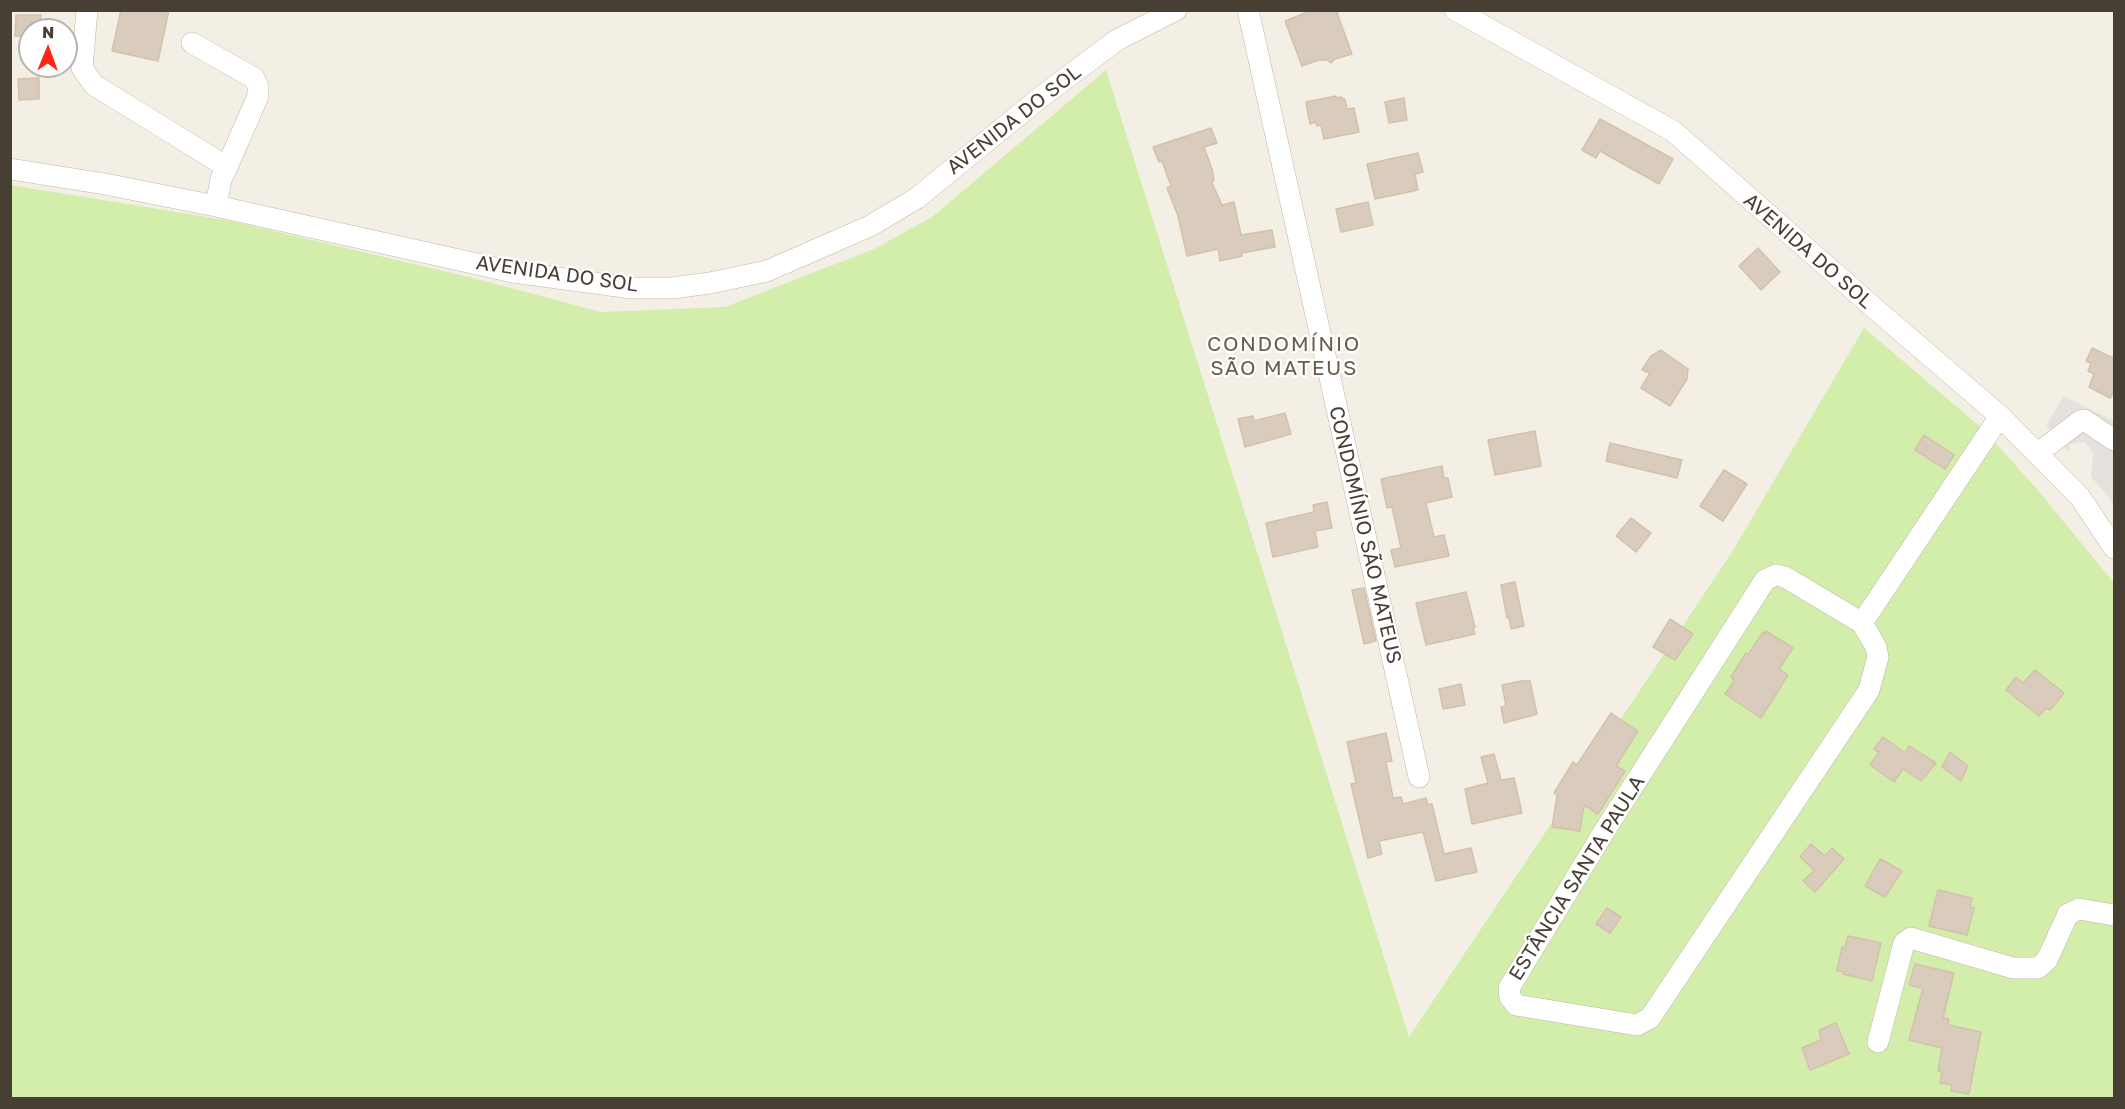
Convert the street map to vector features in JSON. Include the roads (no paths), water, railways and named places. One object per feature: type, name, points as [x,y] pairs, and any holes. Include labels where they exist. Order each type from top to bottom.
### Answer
[{"type":"street","points":[[87,10],[82,68],[94,85],[227,168]]},
{"type":"street","name":"AVENIDA DO SOL","points":[[10,169],[105,184],[216,206],[513,272],[632,288],[672,288],[710,283],[767,271],[870,226],[917,198],[1041,97],[1117,40],[1176,10]]},
{"type":"street","name":"CONDOMÍNIO SÃO MATEUS","points":[[1248,10],[1419,777]]},
{"type":"street","name":"AVENIDA DO SOL","points":[[1455,10],[1673,131],[1864,300],[2000,416],[2080,497],[2115,548]]},
{"type":"street","points":[[192,43],[254,78],[258,86],[258,96],[222,179],[216,206]]},
{"type":"street","points":[[1862,623],[2000,416]]},
{"type":"street","points":[[2038,453],[2080,421],[2084,420],[2112,433]]},
{"type":"street","name":"ESTÂNCIA SANTA PAULA","points":[[1776,575],[1785,577],[1862,623],[1876,647],[1878,657],[1869,690],[1650,1018],[1636,1025],[1516,1005],[1510,997],[1509,988],[1605,830],[1765,580],[1776,575]]},
{"type":"street","points":[[1878,1042],[1904,943],[1911,938],[2013,968],[2038,968],[2047,960],[2068,914],[2079,909],[2115,915]]},
{"type":"district","name":"CONDOMÍNIO SÃO MATEUS","points":[[1284,356]]}]
